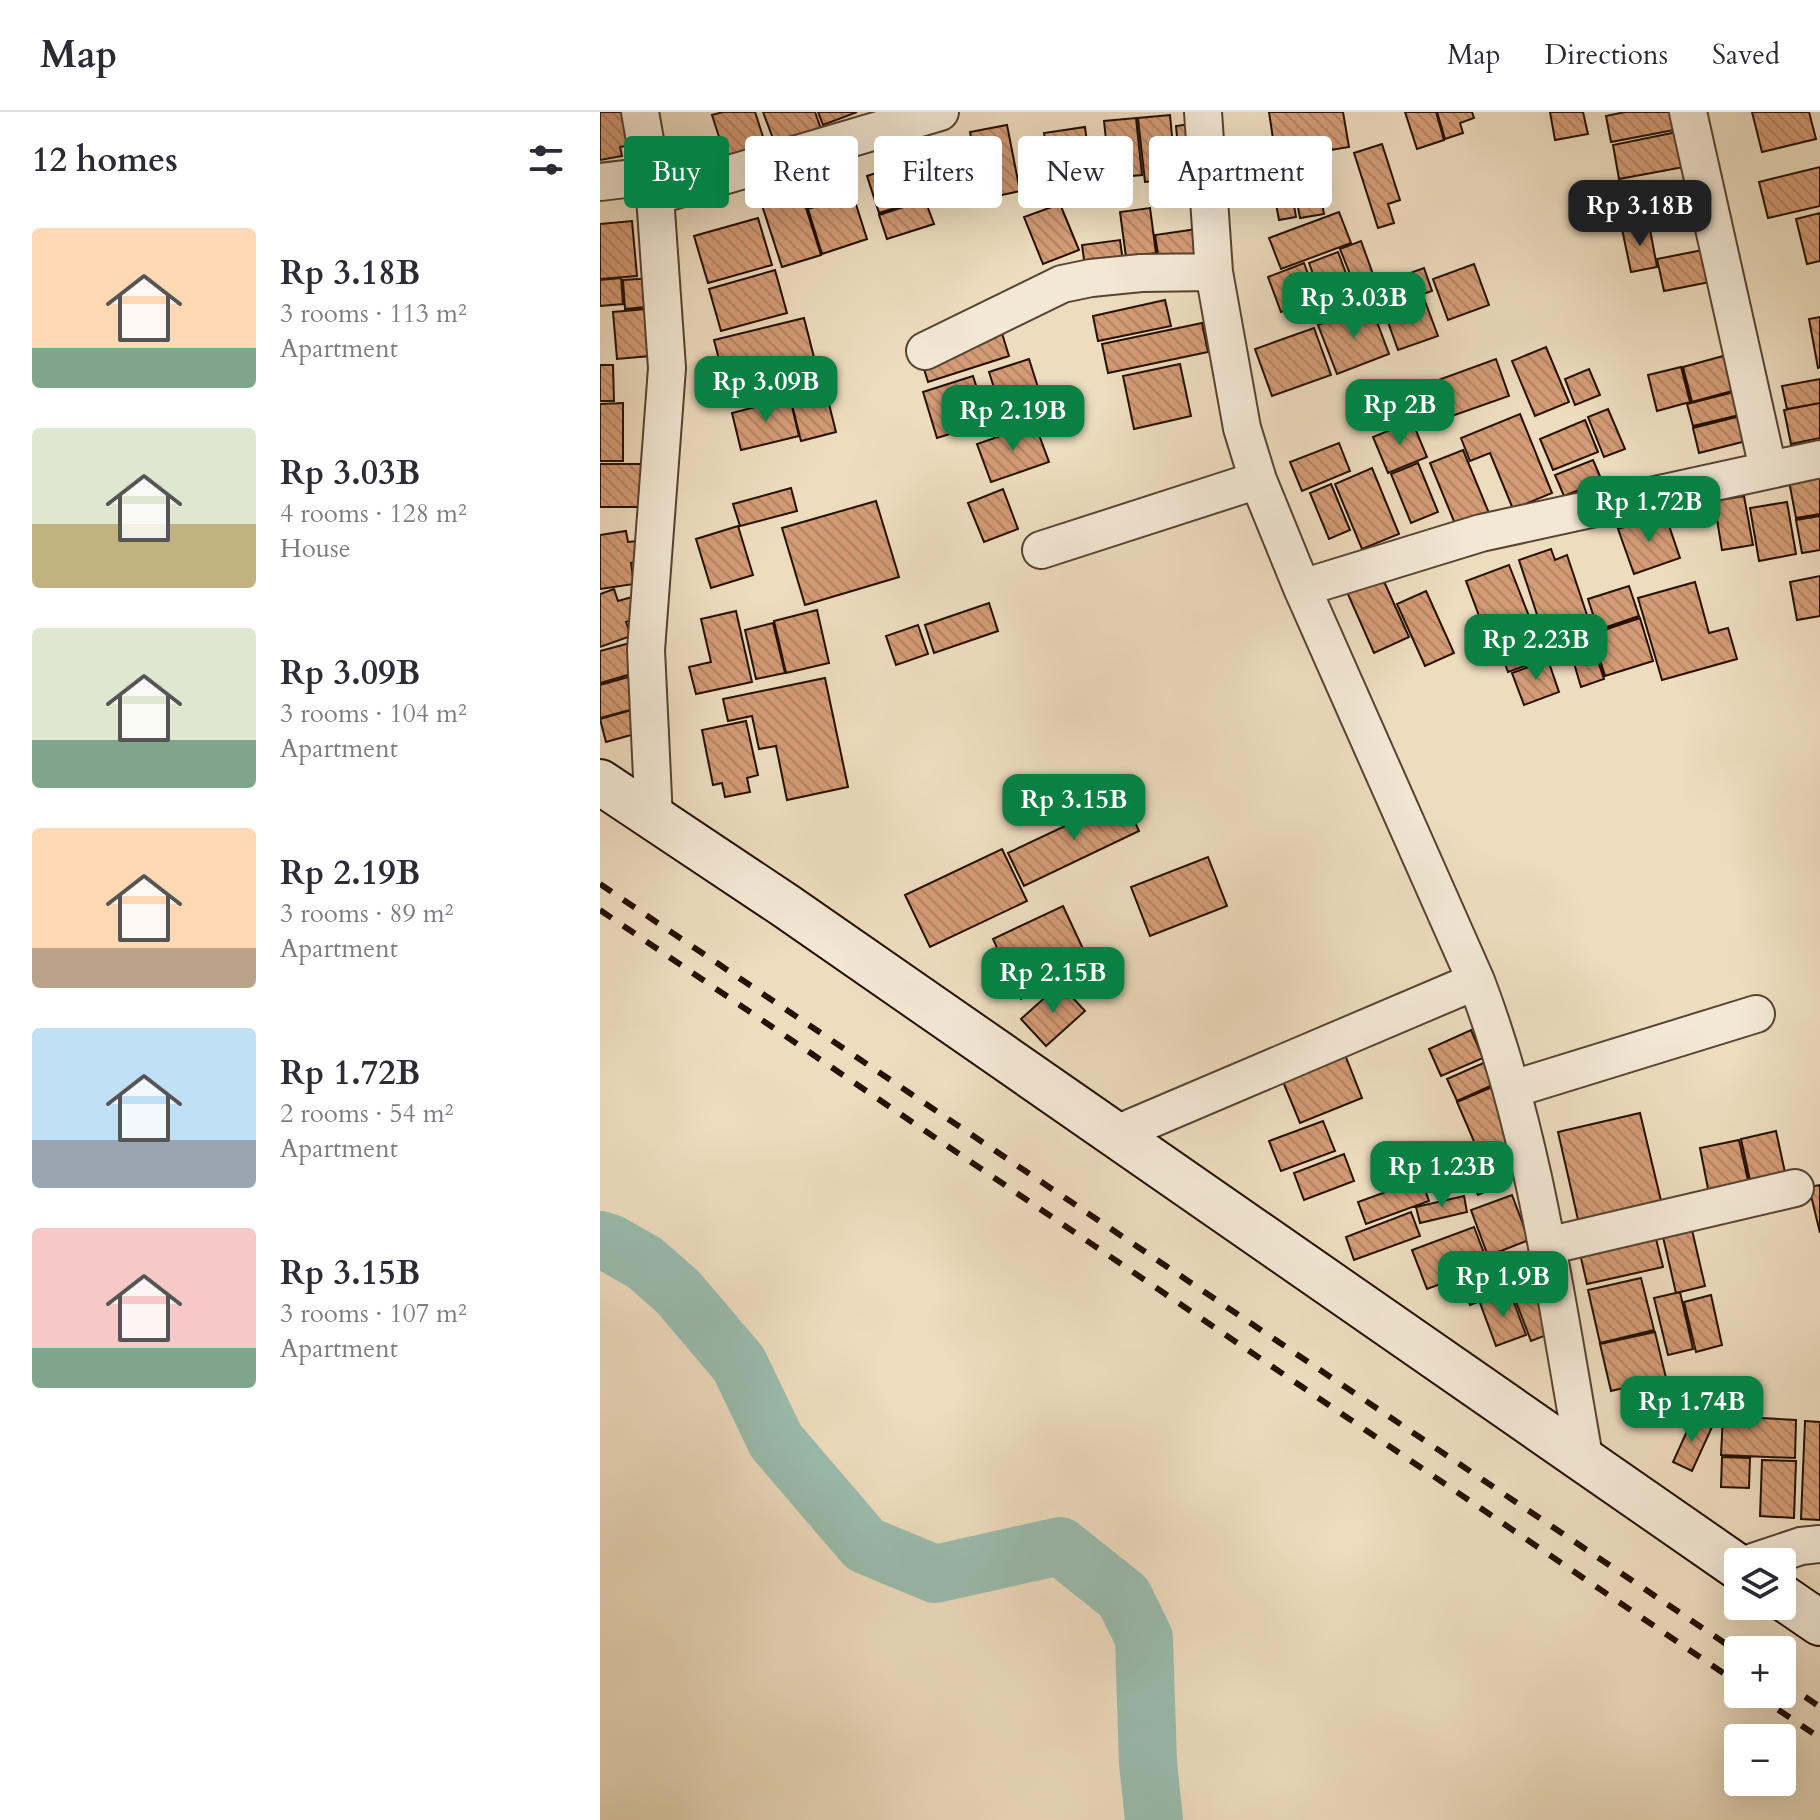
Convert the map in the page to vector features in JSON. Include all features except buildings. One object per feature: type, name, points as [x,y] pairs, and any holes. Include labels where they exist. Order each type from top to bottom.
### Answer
[{"type":"main road","points":[[600,782],[786,906],[1724,1557]]},
{"type":"main road","points":[[1796,1607],[1820,1623]]},
{"type":"street","points":[[640,112],[644,136]]},
{"type":"street","points":[[729,166],[940,112]]},
{"type":"street","points":[[1203,112],[1214,272],[1242,428],[1258,480],[1302,588],[1476,981],[1500,1043],[1547,1246],[1585,1462]]},
{"type":"street","points":[[1688,112],[1768,469]]},
{"type":"street","points":[[600,182],[624,184]]},
{"type":"street","points":[[654,819],[646,650],[667,368],[655,208]]},
{"type":"street","points":[[925,351],[1062,284],[1141,273],[1214,272]]},
{"type":"street","points":[[1302,588],[1481,533],[1820,459]]},
{"type":"street","points":[[1041,550],[1258,480]]},
{"type":"street","points":[[1114,1135],[1476,981]]},
{"type":"street","points":[[1513,1089],[1756,1014]]},
{"type":"street","points":[[1547,1246],[1795,1188]]},
{"type":"street","points":[[1795,1548],[1820,1544]]},
{"type":"waterway","points":[[600,1240],[645,1263],[678,1292],[739,1364],[776,1441],[865,1545],[935,1574],[1060,1546],[1124,1597],[1144,1638],[1148,1763],[1154,1820]]},
{"type":"railway","points":[[600,884],[1724,1643]]},
{"type":"railway","points":[[600,910],[1724,1673]]},
{"type":"railway","points":[[1796,1691],[1820,1707]]},
{"type":"railway","points":[[1776,1708],[1820,1738]]}]
